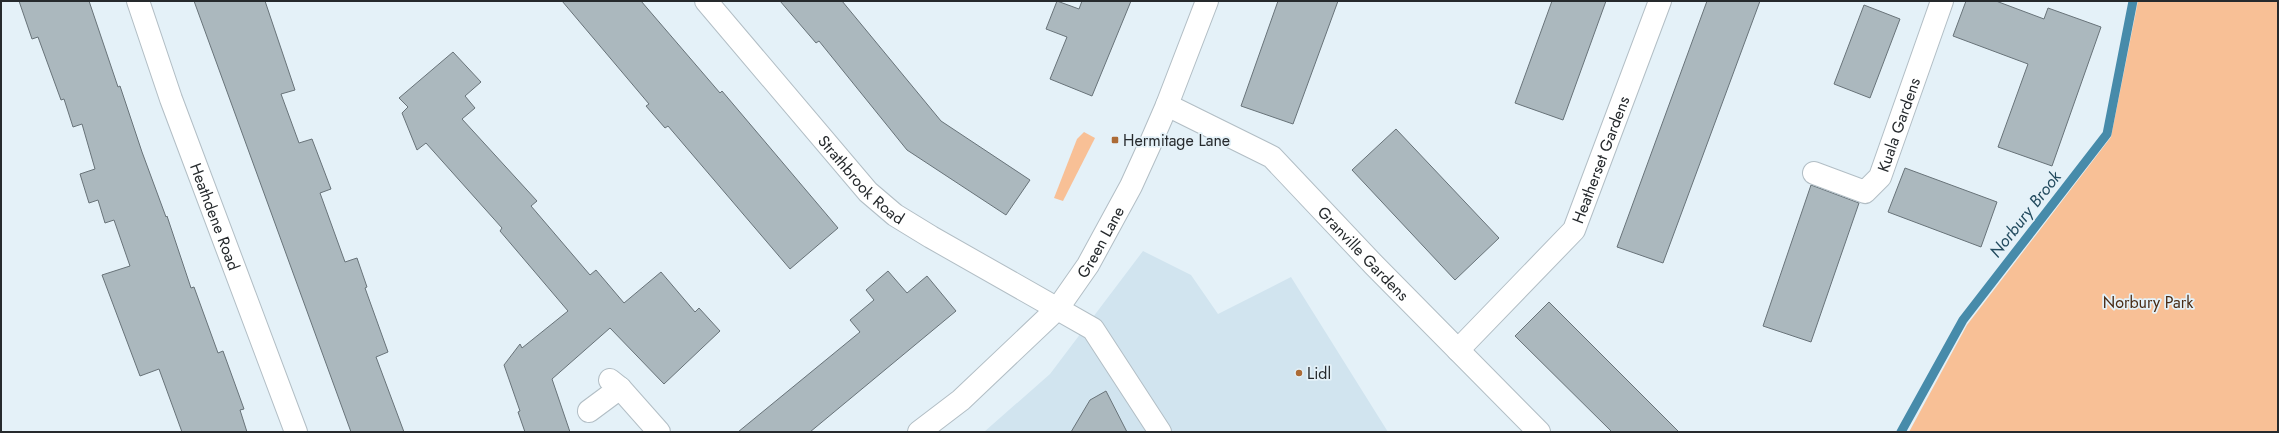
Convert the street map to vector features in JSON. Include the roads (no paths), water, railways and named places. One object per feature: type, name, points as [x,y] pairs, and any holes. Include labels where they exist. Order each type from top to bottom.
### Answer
[{"type":"street","name":"Heathdene Road","points":[[138,1],[171,99],[296,432]]},
{"type":"street","name":"Strathbrook Road","points":[[706,1],[868,192],[895,214],[931,237],[1058,308]]},
{"type":"street","name":"Green Lane","points":[[920,432],[961,400],[1058,308],[1101,243],[1131,186],[1167,105],[1206,1]]},
{"type":"street","name":"Heatherset Gardens","points":[[1458,350],[1574,230],[1660,1]]},
{"type":"street","name":"Kuala Gardens","points":[[1814,173],[1865,192],[1880,177],[1942,1]]},
{"type":"street","name":"Granville Gardens","points":[[1167,105],[1272,156],[1372,264],[1539,432]]},
{"type":"street","points":[[1058,308],[1093,328],[1160,432]]},
{"type":"street","points":[[589,411],[615,384],[659,432]]},
{"type":"waterway","name":"Norbury Brook","points":[[1901,432],[1963,320],[2107,134],[2133,1]]},
{"type":"place","name":"Hermitage Lane","points":[[1115,140]]},
{"type":"place","name":"Lidl","points":[[1299,373]]},
{"type":"park label","name":"Norbury Park","points":[[2148,302]]}]
